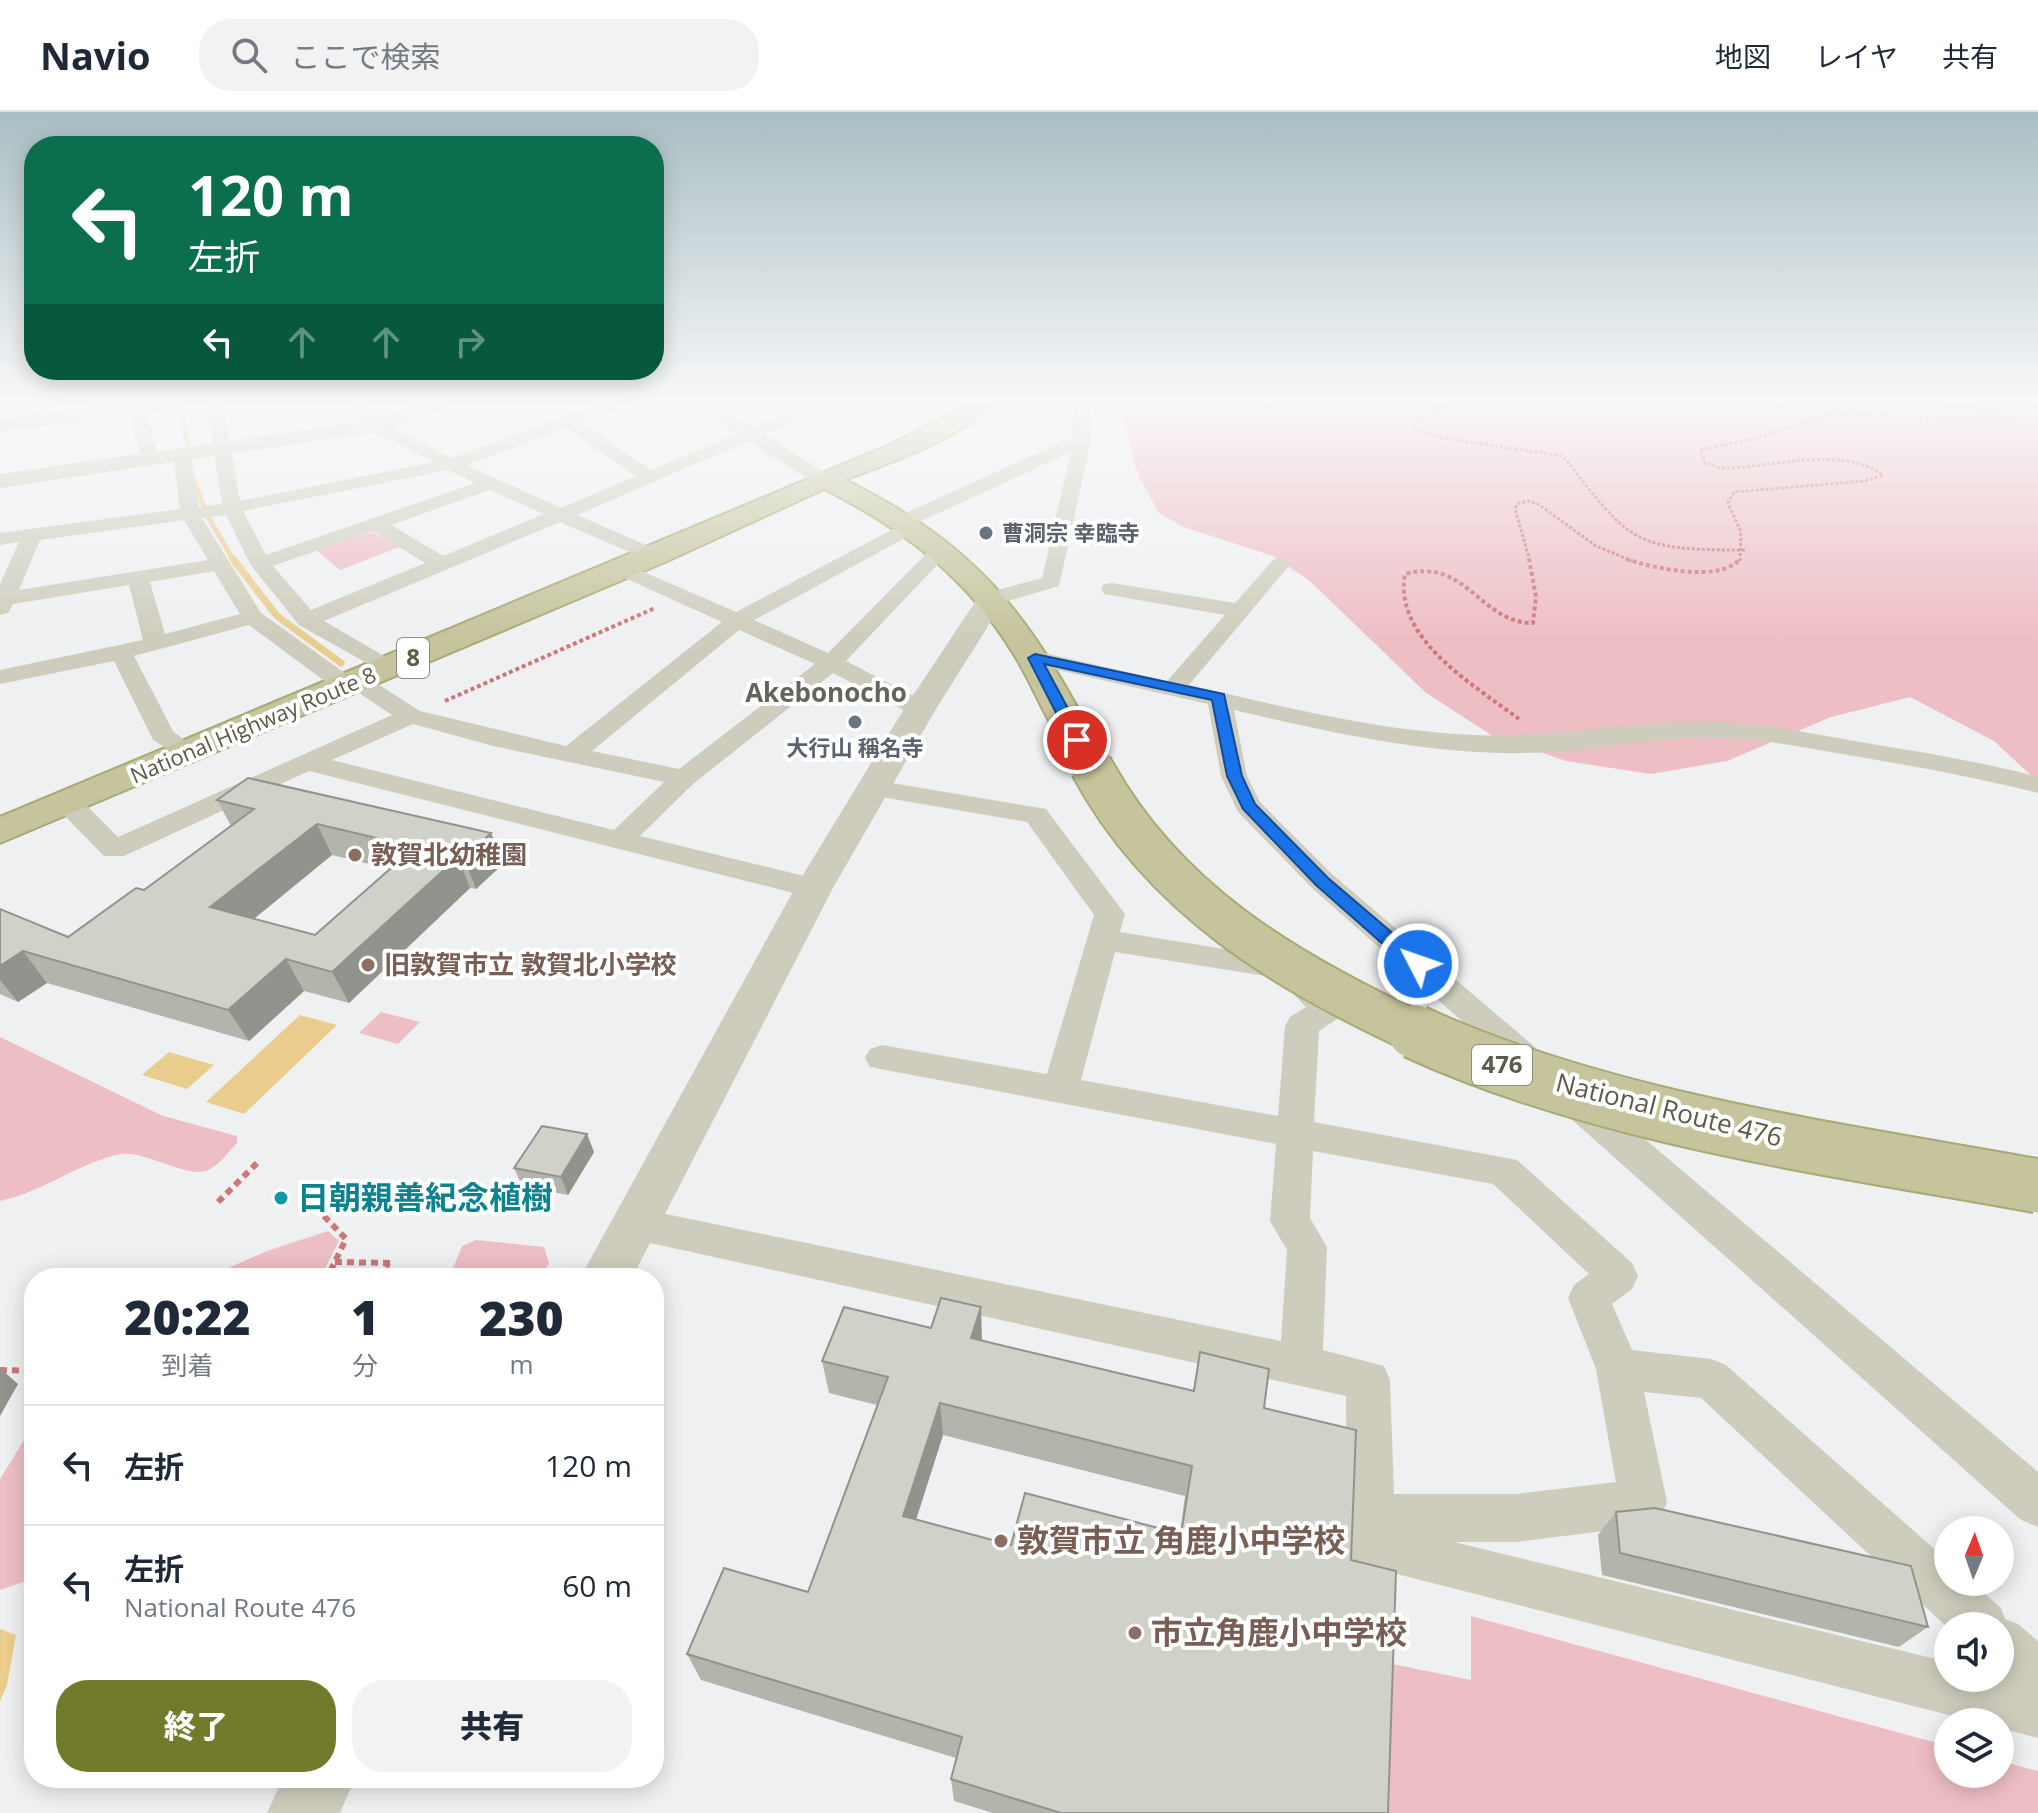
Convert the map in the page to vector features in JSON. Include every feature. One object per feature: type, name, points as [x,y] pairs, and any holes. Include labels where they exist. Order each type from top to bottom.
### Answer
[{"type":"highway","name":"National Route 476","points":[[824,479],[906,525],[941,550],[991,599],[1035,658],[1119,815],[1179,884],[1221,921],[1275,958],[1389,1022],[1454,1049],[1605,1098],[1779,1138],[2038,1186]]},
{"type":"highway","name":"National Highway Route 8","points":[[0,831],[623,570],[824,479]]},
{"type":"street","points":[[185,478],[190,514],[253,617],[352,684],[411,716],[493,738],[684,778]]},
{"type":"street","points":[[229,478],[232,508],[260,564],[307,620],[388,668]]},
{"type":"street","points":[[0,539],[232,508],[379,478]]},
{"type":"street","points":[[480,478],[655,556]]},
{"type":"street","points":[[307,620],[650,478]]},
{"type":"street","points":[[572,754],[737,621],[906,525],[1003,478]]},
{"type":"street","points":[[612,1268],[814,888],[920,709],[991,599],[1052,582],[1074,478]]},
{"type":"street","points":[[260,564],[491,484]]},
{"type":"street","points":[[376,525],[443,565]]},
{"type":"street","points":[[2,604],[32,535]]},
{"type":"street","points":[[620,840],[684,778],[831,663],[941,550]]},
{"type":"street","points":[[2,604],[220,564]]},
{"type":"street","points":[[1174,688],[1280,564]]},
{"type":"street","points":[[623,570],[831,663],[920,709]]},
{"type":"street","points":[[138,578],[156,644]]},
{"type":"street","points":[[1112,589],[1240,611]]},
{"type":"street","points":[[0,677],[121,653],[253,617]]},
{"type":"street","points":[[121,653],[162,735],[187,753]]},
{"type":"street","points":[[1035,658],[1219,697],[1350,729],[1472,743],[1551,744],[1647,732],[1722,730],[1799,739],[1986,771],[2038,785]]},
{"type":"street","points":[[1219,697],[1234,776],[1248,806],[1270,830],[1334,892],[2038,1503]]},
{"type":"street","points":[[68,803],[114,850],[411,716]]},
{"type":"street","points":[[306,762],[814,888]]},
{"type":"street","points":[[874,788],[1036,815],[1110,914],[1060,1091]]},
{"type":"street","points":[[1103,940],[1288,969],[1328,1009],[1302,1026],[1290,1221],[1307,1247],[1301,1365]]},
{"type":"street","points":[[882,1058],[1504,1171],[1618,1276],[1589,1298],[1618,1369],[1643,1502],[1516,1518],[1371,1518]]},
{"type":"street","points":[[637,1225],[1368,1380],[1371,1546],[2038,1711]]},
{"type":"street","points":[[1618,1369],[1711,1379],[1968,1612]]},
{"type":"street","points":[[2014,1655],[2038,1676]]},
{"type":"street","points":[[302,1813],[316,1788]]},
{"type":"path","points":[[1580,478],[1616,524],[1649,544],[1683,550],[1745,550]]},
{"type":"path","points":[[1551,744],[1438,655],[1402,600],[1401,584],[1405,574],[1424,568],[1448,574],[1516,623],[1533,623],[1536,615],[1531,568],[1515,509],[1517,504],[1528,501],[1538,504],[1607,552],[1638,562],[1710,571],[1739,563],[1745,550],[1742,533],[1728,503],[1734,492],[1873,478]]},
{"type":"path","points":[[411,716],[681,596]]},
{"type":"path","points":[[218,1202],[259,1161]]},
{"type":"path","points":[[324,1216],[346,1239],[331,1268]]},
{"type":"path","points":[[334,1262],[391,1263],[388,1268]]},
{"type":"path","points":[[0,1370],[24,1371]]},
{"type":"shaded area","points":[[1140,478],[2038,478],[2038,782],[1994,741],[1910,697],[1831,717],[1727,761],[1651,774],[1566,761],[1491,735],[1425,692],[1310,581],[1273,556],[1184,527],[1159,513]]},
{"type":"shaded area","points":[[372,532],[400,547],[340,570],[316,550]]},
{"type":"shaded area","points":[[381,1012],[420,1022],[398,1044],[359,1033]]},
{"type":"shaded area","points":[[300,1015],[337,1025],[244,1114],[206,1102]]},
{"type":"shaded area","points":[[0,1037],[163,1116],[237,1136],[237,1143],[217,1164],[202,1172],[143,1156],[121,1154],[0,1201]]},
{"type":"shaded area","points":[[169,1052],[214,1065],[187,1089],[142,1075]]},
{"type":"shaded area","points":[[328,1231],[339,1241],[325,1268],[229,1268],[267,1251]]},
{"type":"shaded area","points":[[476,1240],[544,1247],[549,1263],[546,1268],[453,1268],[462,1246]]},
{"type":"shaded area","points":[[24,1440],[24,1582],[0,1590],[0,1479]]},
{"type":"shaded area","points":[[1471,1616],[1934,1742],[1934,1788],[2014,1788],[2014,1765],[2038,1771],[2038,1813],[1389,1813],[1392,1664],[1471,1680]]},
{"type":"shaded area","points":[[0,1629],[16,1635],[7,1685],[0,1701]]},
{"type":"building","points":[[248,778],[491,833],[464,858],[458,857],[332,972],[286,959],[228,1010],[23,951],[0,966],[0,909],[68,937],[136,888],[144,890],[254,809],[217,800]],"holes":[[[317,824],[415,847],[315,935],[210,907]]]},
{"type":"building","points":[[542,1126],[587,1134],[561,1177],[514,1168]]},
{"type":"building","points":[[941,1298],[981,1307],[971,1338],[1194,1391],[1200,1352],[1269,1369],[1264,1408],[1356,1430],[1351,1560],[1396,1571],[1388,1813],[1061,1813],[951,1779],[962,1737],[687,1654],[724,1568],[808,1592],[888,1377],[822,1361],[844,1307],[931,1328]],"holes":[[[940,1403],[1192,1466],[1181,1534],[1025,1493],[1011,1545],[903,1516]]]},
{"type":"building","points":[[1655,1508],[1911,1566],[1928,1627],[1620,1553],[1616,1512]]},
{"type":"waterway","points":[[194,480],[206,513],[234,561]]},
{"type":"waterway","points":[[233,559],[277,616],[341,663]]},
{"type":"place","name":"曹洞宗 幸臨寺","points":[[986,533]]},
{"type":"place","name":"大行山 稱名寺","points":[[855,722]]},
{"type":"place","name":"敦賀北幼稚園","points":[[355,855]]},
{"type":"place","name":"旧敦賀市立 敦賀北小学校","points":[[368,965]]},
{"type":"place","name":"日朝親善紀念植樹","points":[[281,1198]]},
{"type":"place","name":"敦賀市立 角鹿小中学校","points":[[1001,1541]]},
{"type":"place","name":"市立角鹿小中学校","points":[[1135,1633]]},
{"type":"district","name":"Akebonocho","points":[[826,693]]},
{"type":"route","points":[[1077,740],[1035,658],[1219,697],[1234,776],[1248,806],[1322,881],[1418,964]]}]
